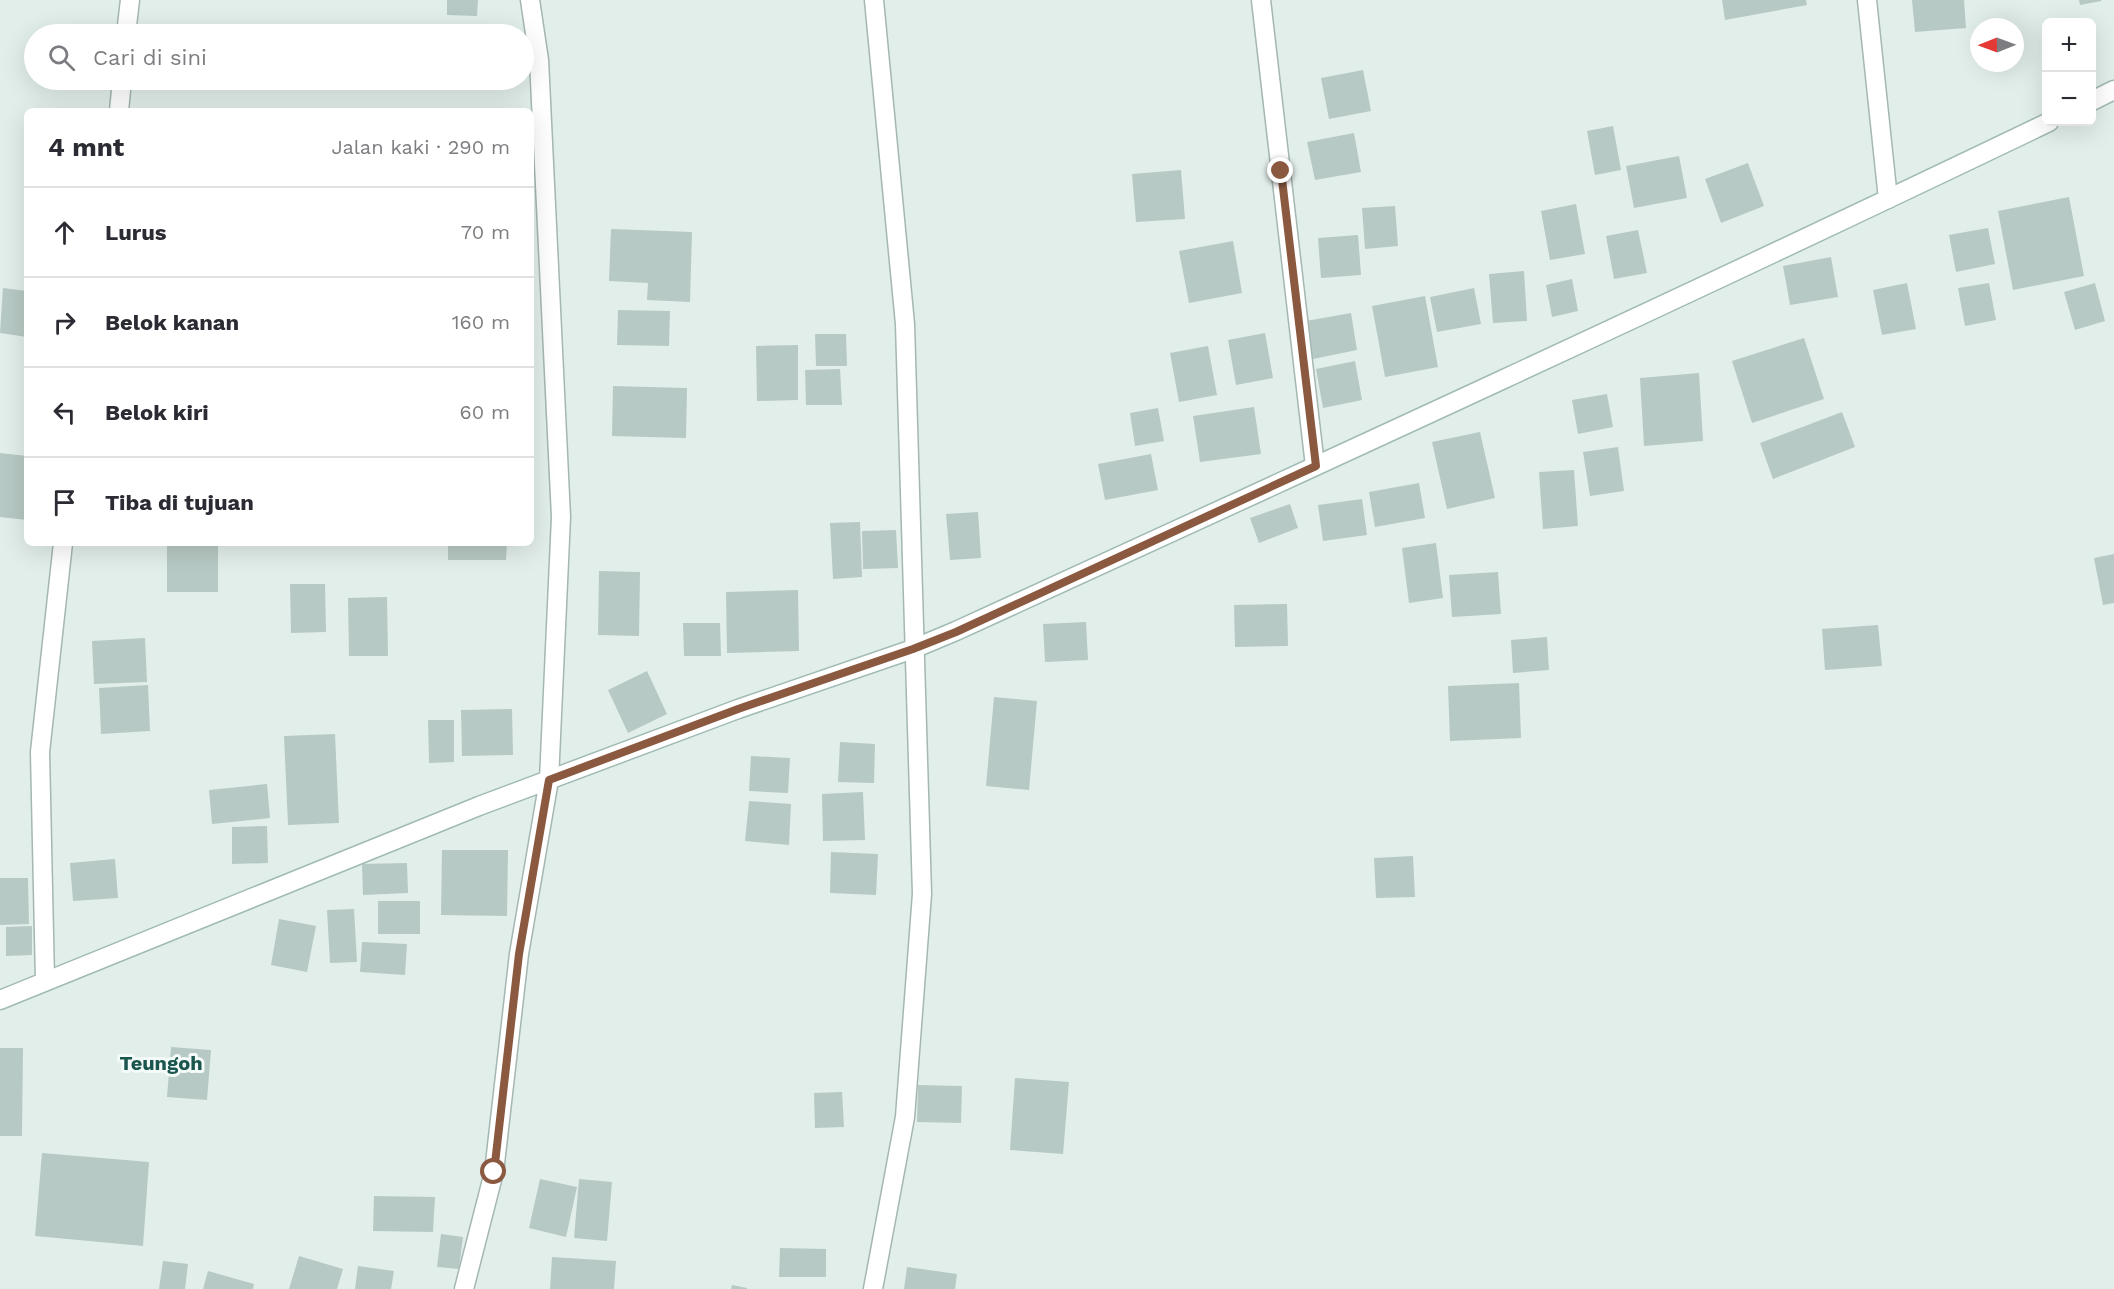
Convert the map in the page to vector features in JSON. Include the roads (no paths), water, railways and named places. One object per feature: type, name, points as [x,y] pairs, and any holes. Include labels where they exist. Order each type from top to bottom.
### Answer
[{"type":"street","points":[[127,24],[129,0]]},
{"type":"street","points":[[530,0],[534,24]]},
{"type":"street","points":[[873,1289],[905,1117],[921,906],[905,324],[874,0]]},
{"type":"street","points":[[1261,0],[1316,466]]},
{"type":"street","points":[[1868,0],[1888,199]]},
{"type":"street","points":[[464,1289],[494,1172],[519,954],[549,780],[561,518],[539,60],[534,27]]},
{"type":"street","points":[[119,108],[121,90]]},
{"type":"street","points":[[2096,99],[2114,90]]},
{"type":"street","points":[[0,1000],[479,806],[738,709],[956,632],[2042,125]]},
{"type":"street","points":[[45,980],[40,752],[63,546]]},
{"type":"district","name":"Teungoh","points":[[161,1063]]}]
